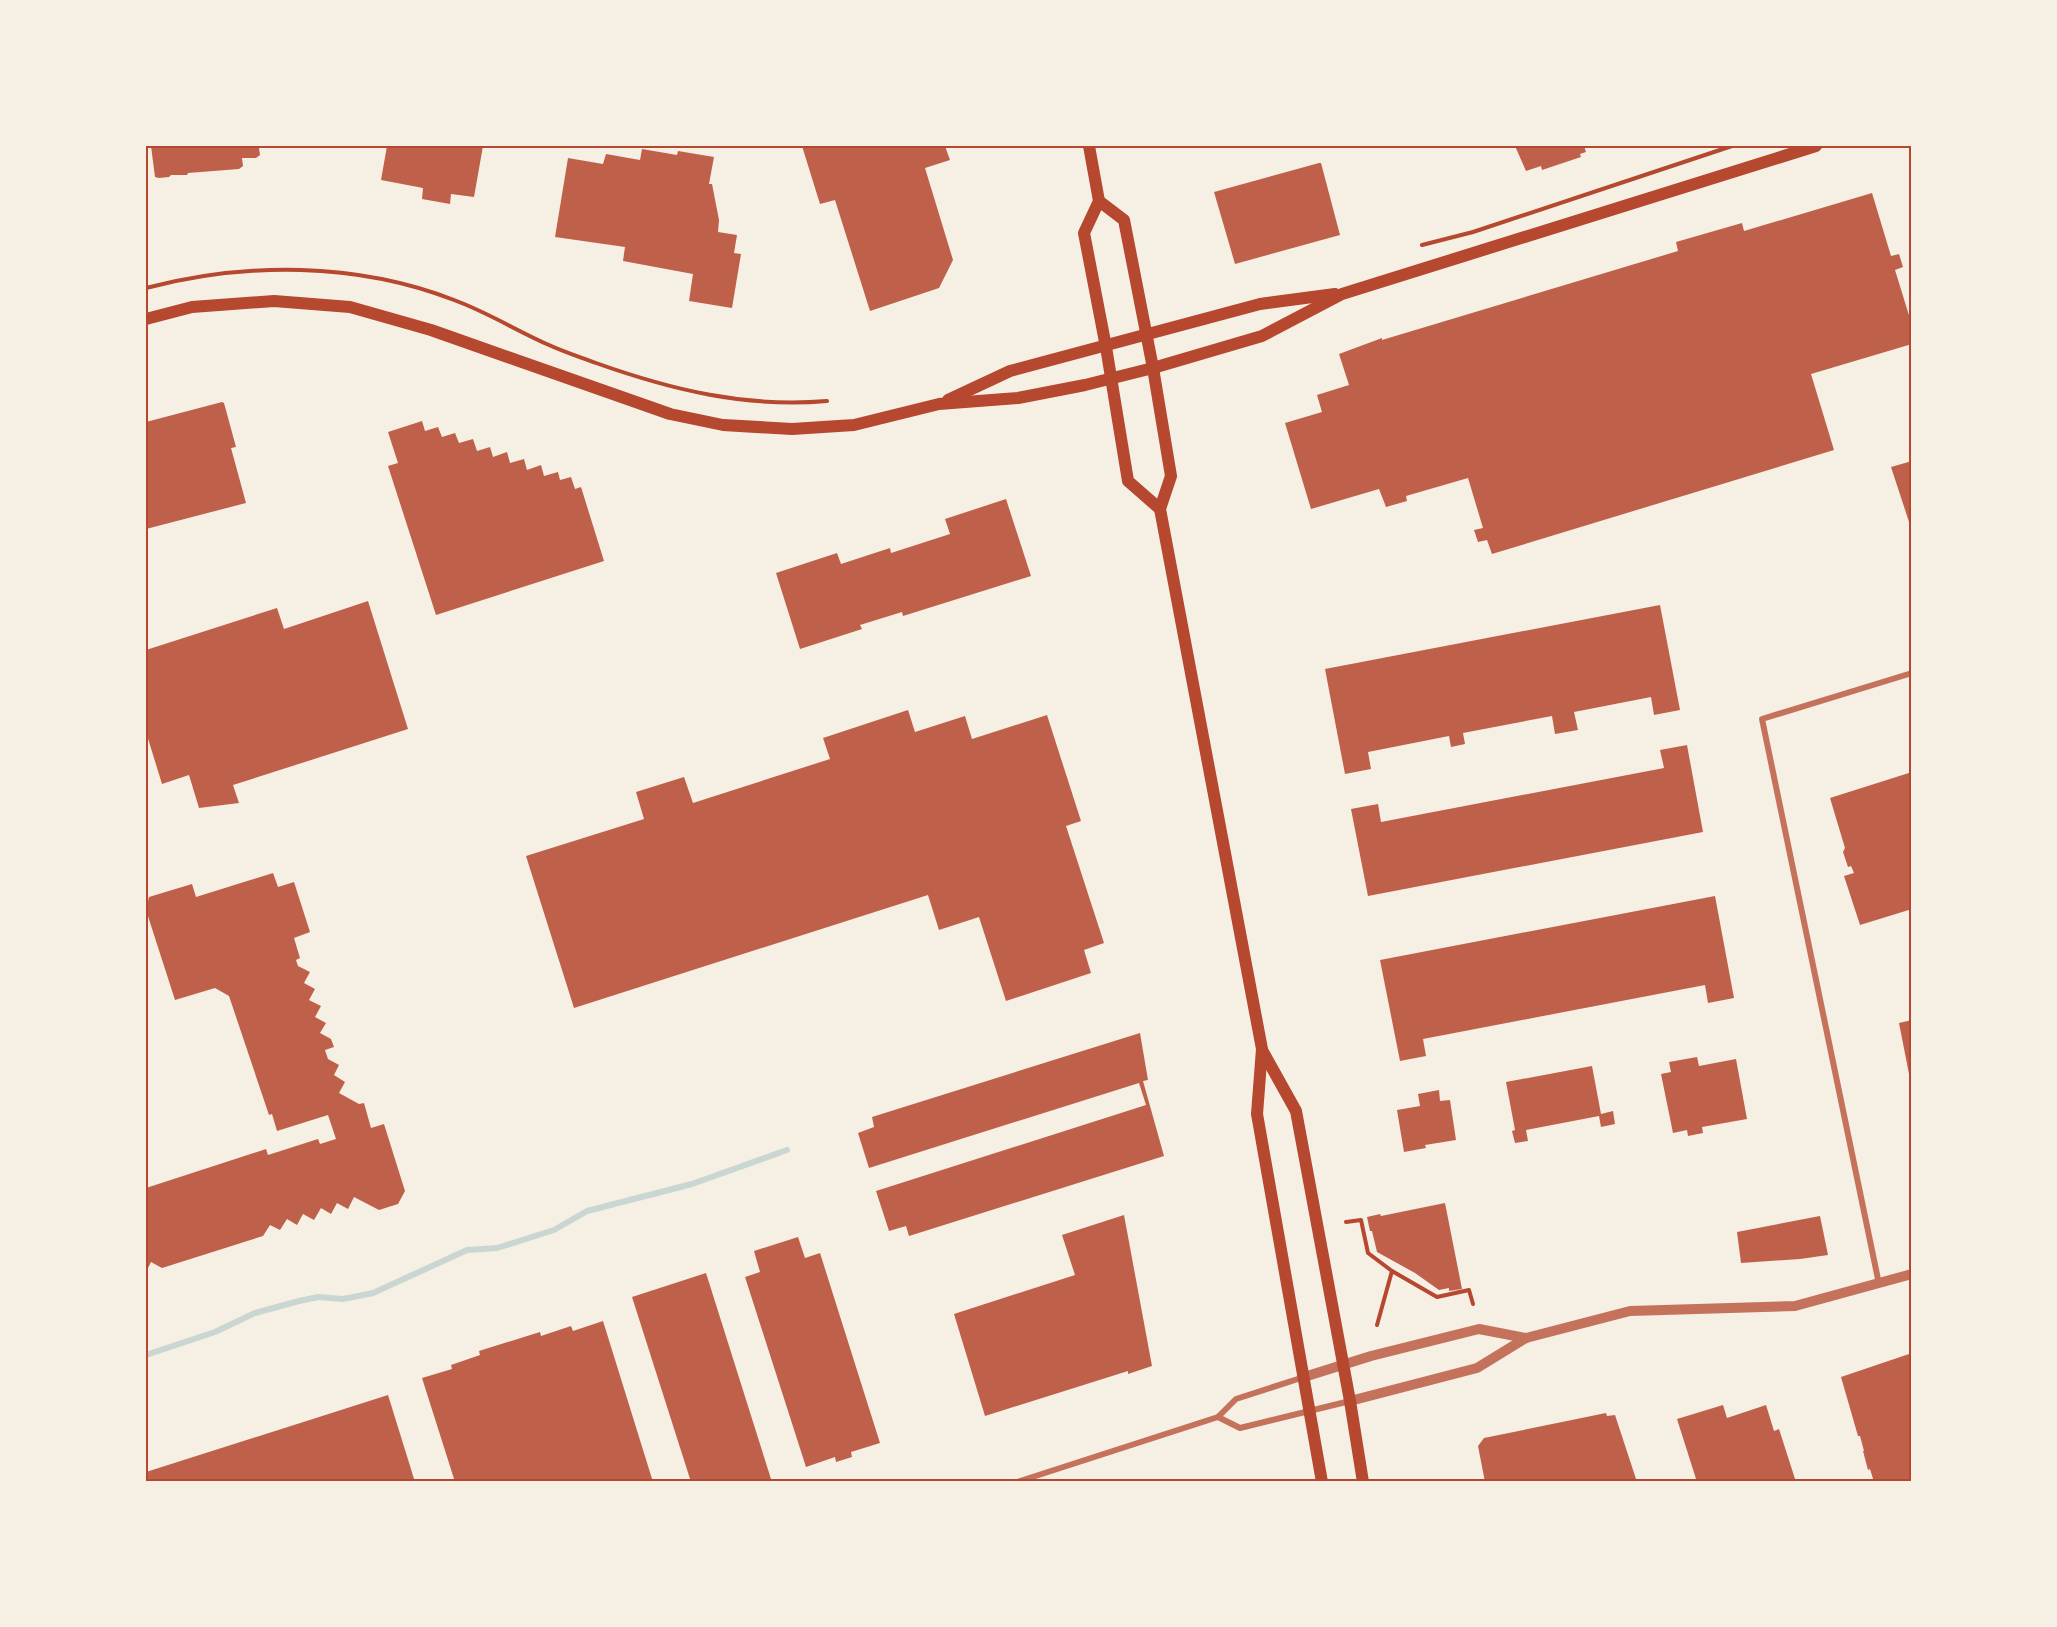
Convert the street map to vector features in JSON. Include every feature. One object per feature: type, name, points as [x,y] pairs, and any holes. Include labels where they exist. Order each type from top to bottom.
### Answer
[{"type":"main road","points":[[1089,146],[1099,201],[1084,233],[1128,481],[1160,509]]},
{"type":"main road","points":[[146,319],[192,307],[274,301],[350,307],[431,330],[670,414],[723,424],[792,429],[854,424],[939,404],[1018,398],[1110,380],[1153,368],[1262,336],[1342,294],[1816,146]]},
{"type":"main road","points":[[1099,201],[1124,220],[1153,368],[1171,476],[1160,509],[1262,1049],[1257,1114],[1322,1482]]},
{"type":"main road","points":[[939,404],[1011,372],[1260,304],[1342,294]]},
{"type":"main road","points":[[1262,1049],[1296,1111],[1363,1482]]},
{"type":"street","points":[[1879,1284],[1762,719],[1911,673]]},
{"type":"street","points":[[1218,1417],[1240,1428],[1350,1401],[1477,1368],[1526,1338],[1630,1311],[1795,1306],[1911,1274]]},
{"type":"street","points":[[1017,1482],[1218,1417],[1236,1399],[1343,1364],[1479,1329],[1526,1338]]},
{"type":"path","points":[[1422,245],[1473,232],[1732,146]]},
{"type":"path","points":[[146,288],[180,279],[213,274],[291,269],[356,274],[396,282],[455,300],[550,346],[644,380],[697,394],[792,404],[827,401]]},
{"type":"path","points":[[1346,1222],[1361,1220],[1368,1253],[1392,1271],[1437,1297],[1469,1290],[1473,1304]]},
{"type":"path","points":[[1377,1325],[1392,1271]]},
{"type":"building","points":[[151,146],[267,147],[259,148],[260,155],[256,158],[242,158],[243,166],[239,169],[159,178],[155,177]]},
{"type":"building","points":[[387,146],[483,146],[474,197],[451,194],[450,204],[422,199],[423,188],[381,180]]},
{"type":"building","points":[[802,146],[945,146],[950,160],[925,168],[953,260],[939,288],[870,311],[835,200],[820,204]]},
{"type":"building","points":[[1515,146],[1584,146],[1586,152],[1580,154],[1581,157],[1542,170],[1541,166],[1526,171]]},
{"type":"building","points":[[642,149],[677,155],[678,151],[714,157],[709,184],[712,184],[719,220],[718,232],[737,235],[734,253],[741,254],[732,308],[689,301],[693,274],[623,261],[625,247],[555,237],[568,158],[603,164],[606,154],[640,160]]},
{"type":"building","points":[[1321,163],[1340,235],[1235,264],[1214,192]]},
{"type":"building","points":[[1872,193],[1891,256],[1899,254],[1903,267],[1895,270],[1912,325],[1912,344],[1811,374],[1834,450],[1492,554],[1487,540],[1478,542],[1474,530],[1483,528],[1468,478],[1406,496],[1407,501],[1386,507],[1379,489],[1311,509],[1285,423],[1322,412],[1317,395],[1349,385],[1339,354],[1382,338],[1382,340],[1678,251],[1676,242],[1742,223],[1744,231]]},
{"type":"building","points":[[222,402],[236,447],[231,448],[246,503],[146,529],[146,422]]},
{"type":"building","points":[[422,421],[425,431],[438,427],[442,437],[455,433],[459,443],[473,439],[477,451],[490,447],[493,457],[507,452],[510,463],[524,459],[527,470],[541,465],[544,476],[558,472],[560,480],[571,477],[575,489],[581,487],[604,561],[436,615],[388,466],[398,463],[388,432]]},
{"type":"building","points":[[1912,461],[1912,528],[1911,528],[1891,467]]},
{"type":"building","points":[[1006,499],[1031,576],[903,616],[902,612],[860,625],[862,629],[800,649],[776,573],[837,553],[841,564],[890,548],[891,553],[950,534],[945,519]]},
{"type":"building","points":[[368,601],[408,729],[233,785],[239,803],[199,808],[189,775],[162,784],[146,732],[146,650],[277,608],[284,629]]},
{"type":"building","points":[[1660,605],[1680,710],[1654,715],[1651,697],[1574,712],[1578,730],[1555,734],[1552,716],[1463,733],[1465,744],[1451,747],[1449,736],[1368,752],[1371,769],[1345,774],[1325,669]]},
{"type":"building","points":[[908,710],[915,732],[965,716],[972,739],[1047,715],[1081,821],[1066,826],[1104,943],[1084,950],[1091,973],[1006,1001],[979,917],[939,930],[928,895],[574,1008],[526,856],[644,819],[636,792],[684,777],[693,803],[830,759],[823,738]]},
{"type":"building","points":[[1687,745],[1703,832],[1368,896],[1351,809],[1378,804],[1381,822],[1664,768],[1660,750]]},
{"type":"building","points":[[1912,772],[1912,909],[1860,925],[1844,876],[1854,873],[1851,866],[1848,867],[1843,852],[1845,848],[1830,798]]},
{"type":"building","points":[[273,873],[278,887],[294,882],[310,932],[294,938],[300,958],[296,960],[298,966],[310,972],[304,983],[315,989],[309,1000],[321,1006],[315,1017],[326,1023],[320,1033],[331,1039],[334,1047],[325,1050],[328,1059],[339,1065],[334,1075],[345,1082],[339,1093],[359,1104],[364,1103],[371,1128],[384,1124],[405,1191],[398,1204],[379,1210],[354,1197],[348,1209],[337,1203],[331,1214],[321,1208],[314,1220],[303,1214],[297,1225],[287,1219],[280,1230],[270,1225],[263,1236],[162,1268],[151,1262],[146,1272],[146,1188],[266,1149],[268,1155],[318,1139],[320,1144],[336,1139],[328,1115],[277,1131],[272,1114],[269,1115],[229,996],[215,988],[175,1000],[146,910],[149,897],[192,884],[196,897]]},
{"type":"building","points":[[1715,896],[1734,998],[1708,1003],[1705,985],[1423,1039],[1426,1056],[1400,1061],[1380,960]]},
{"type":"building","points":[[1912,1020],[1912,1079],[1910,1079],[1899,1023]]},
{"type":"building","points":[[1140,1033],[1148,1080],[1143,1081],[1164,1156],[909,1236],[906,1226],[889,1231],[876,1191],[1146,1105],[1139,1083],[869,1168],[858,1133],[874,1127],[872,1117]]},
{"type":"building","points":[[1697,1057],[1699,1066],[1736,1059],[1747,1119],[1702,1127],[1703,1133],[1688,1136],[1687,1130],[1673,1133],[1661,1074],[1671,1072],[1669,1062]]},
{"type":"building","points":[[1592,1066],[1601,1114],[1613,1111],[1615,1124],[1601,1127],[1599,1116],[1526,1130],[1528,1141],[1515,1143],[1512,1131],[1515,1130],[1506,1082]]},
{"type":"building","points":[[1439,1090],[1440,1101],[1450,1100],[1456,1140],[1425,1145],[1426,1148],[1404,1152],[1397,1110],[1420,1106],[1418,1094]]},
{"type":"building","points":[[1445,1203],[1462,1289],[1449,1291],[1449,1288],[1439,1290],[1415,1273],[1377,1252],[1367,1217]]},
{"type":"building","points":[[1124,1215],[1152,1366],[1128,1374],[1128,1371],[985,1416],[954,1314],[1075,1275],[1062,1235]]},
{"type":"building","points":[[1820,1216],[1828,1255],[1741,1263],[1737,1232]]},
{"type":"building","points":[[798,1237],[805,1258],[820,1253],[880,1443],[851,1452],[852,1457],[836,1462],[835,1457],[806,1467],[745,1277],[760,1272],[754,1251]]},
{"type":"building","points":[[706,1273],[771,1479],[763,1482],[691,1482],[632,1297]]},
{"type":"building","points":[[603,1321],[653,1482],[455,1482],[422,1378],[452,1369],[451,1365],[480,1355],[479,1351],[540,1332],[541,1336],[571,1326],[573,1331]]},
{"type":"building","points":[[1912,1353],[1912,1482],[1874,1482],[1870,1469],[1868,1470],[1841,1377]]},
{"type":"building","points":[[388,1395],[415,1482],[146,1482],[146,1472]]},
{"type":"building","points":[[1723,1405],[1727,1418],[1766,1405],[1774,1431],[1779,1429],[1796,1482],[1697,1482],[1677,1419]]},
{"type":"building","points":[[1606,1413],[1607,1416],[1615,1415],[1637,1482],[1485,1482],[1478,1446],[1484,1438]]},
{"type":"waterway","points":[[146,1355],[215,1332],[255,1313],[318,1297],[343,1299],[373,1293],[467,1250],[497,1248],[554,1230],[587,1211],[692,1184],[787,1150]]}]
